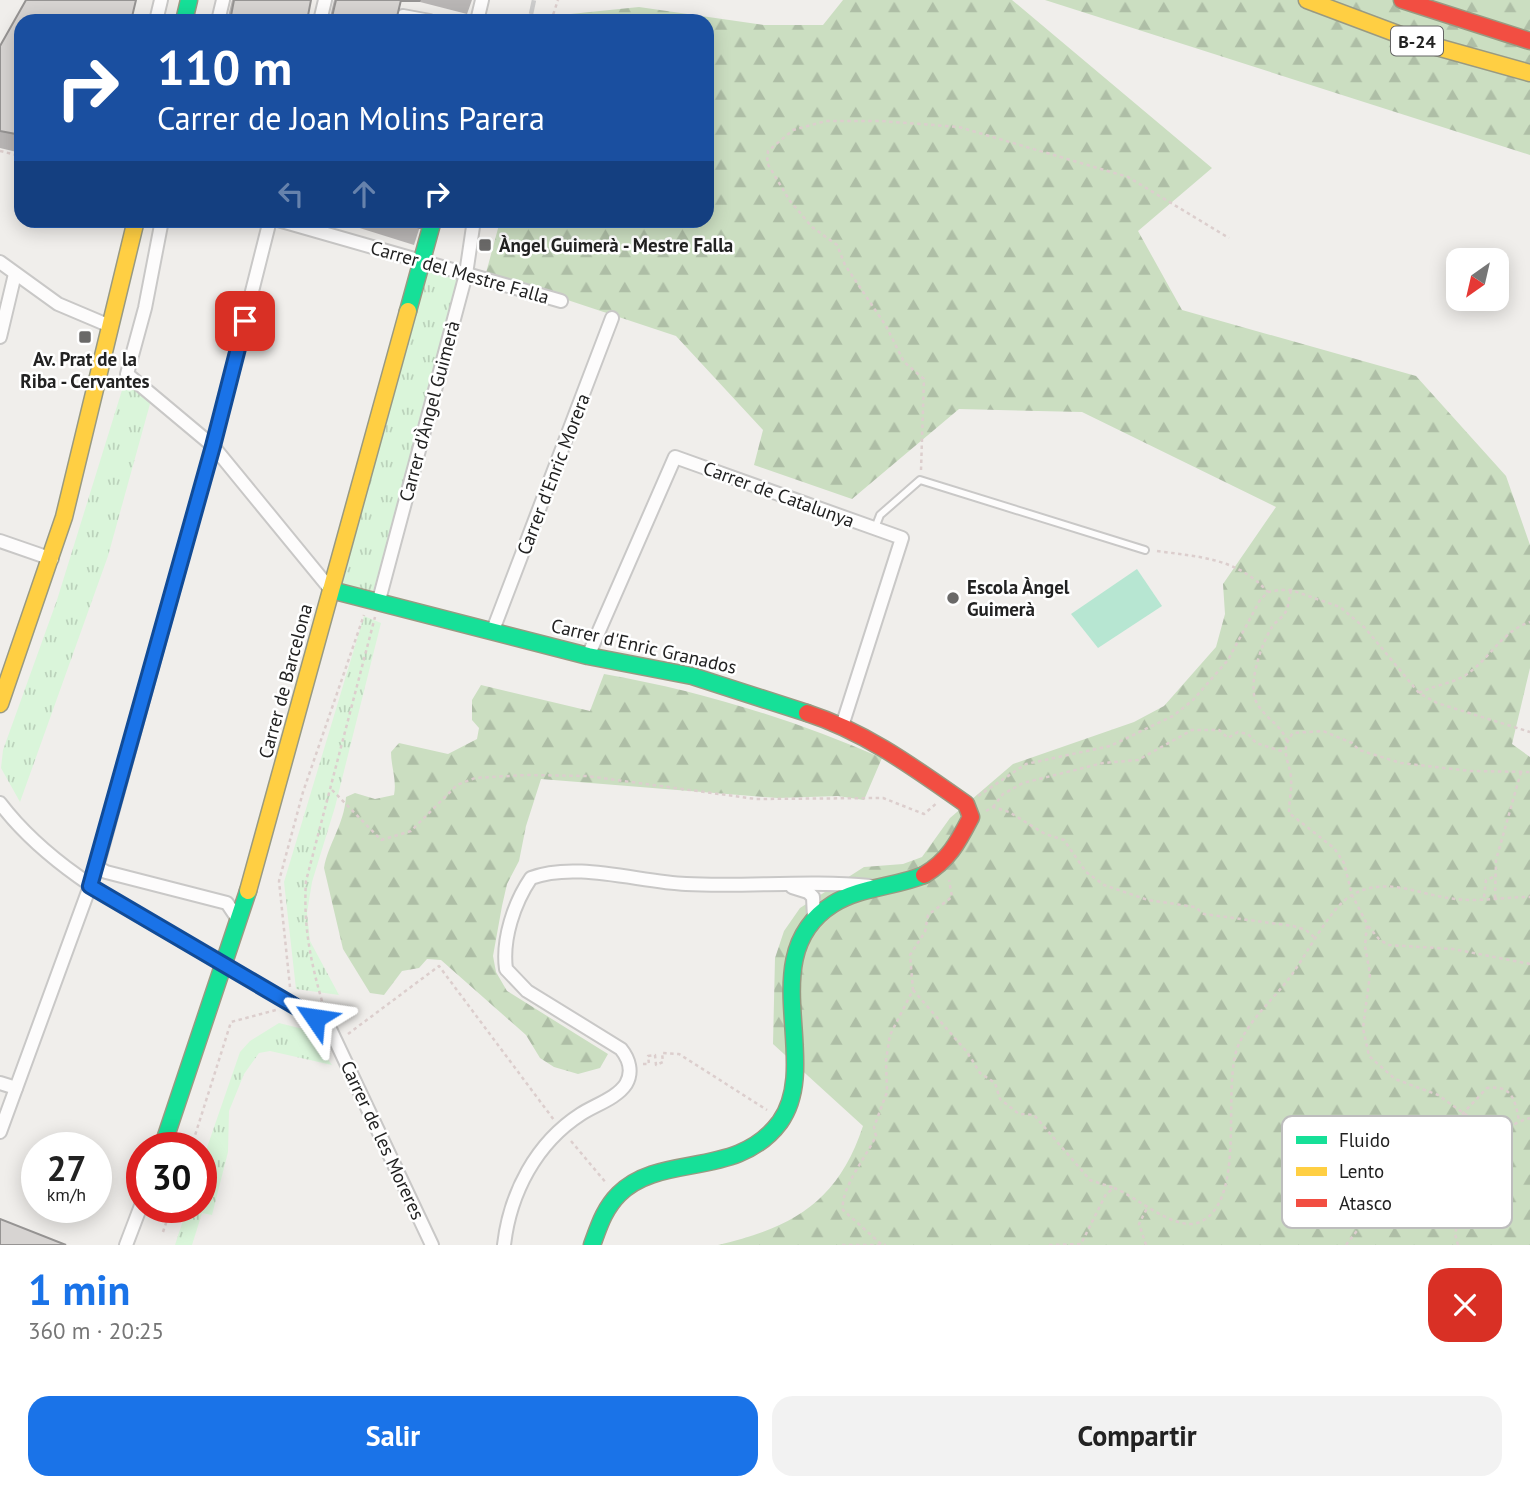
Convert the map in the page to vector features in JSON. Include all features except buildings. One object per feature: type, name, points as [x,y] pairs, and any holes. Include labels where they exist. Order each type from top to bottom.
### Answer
[{"type":"main road","name":"B-24","points":[[1307,0],[1419,42],[1530,73]]},
{"type":"main road","name":"B-24","points":[[1402,0],[1530,41]]},
{"type":"main road","points":[[0,704],[52,559],[76,474],[134,228]]},
{"type":"main road","name":"Carrer de Barcelona","points":[[167,1132],[261,851],[431,228]]},
{"type":"main road","name":"Carrer d'Enric Granados","points":[[331,590],[375,599],[588,656],[692,676],[842,726],[893,753],[969,810]]},
{"type":"main road","points":[[592,1245],[601,1214],[625,1186],[662,1172],[743,1153],[767,1138],[782,1120],[793,1083],[793,956],[814,918],[849,894],[902,883],[942,864],[954,850],[969,810]]},
{"type":"street","points":[[160,228],[145,308],[127,374],[213,446],[331,590]]},
{"type":"street","points":[[0,1132],[97,867],[213,446],[268,228]]},
{"type":"street","name":"Carrer del Mestre Falla","points":[[306,228],[561,301]]},
{"type":"street","name":"Carrer d'Àngel Guimerà","points":[[375,599],[466,274],[473,228]]},
{"type":"street","points":[[0,262],[58,304],[110,326]]},
{"type":"street","points":[[0,337],[15,274]]},
{"type":"street","name":"Carrer d'Enric Morera","points":[[494,630],[612,318]]},
{"type":"street","name":"Carrer de Catalunya","points":[[588,656],[675,457],[902,538],[842,726]]},
{"type":"street","points":[[0,541],[52,559]]},
{"type":"street","name":"Carrer de les Moreres","points":[[0,803],[20,827]]},
{"type":"street","name":"Carrer de les Moreres","points":[[0,815],[20,827],[90,886],[323,1023],[334,1037],[432,1245]]},
{"type":"street","points":[[97,867],[106,872],[228,903],[237,918]]},
{"type":"street","points":[[505,1245],[508,1218],[516,1192],[535,1160],[561,1129],[618,1091],[627,1082],[629,1058],[610,1041],[527,991],[506,969],[506,939],[522,892],[531,878],[565,871],[684,884],[785,886],[816,883],[877,887]]},
{"type":"street","points":[[785,886],[808,892],[813,897],[814,918]]},
{"type":"street","points":[[0,1083],[16,1088]]},
{"type":"street","points":[[126,1245],[134,1223]]},
{"type":"lane","points":[[875,528],[880,515],[920,480],[1145,550]]},
{"type":"path","points":[[920,480],[924,379],[904,362],[886,326],[845,265],[838,245],[812,227],[790,201],[767,163],[768,151],[776,142],[807,124],[826,121],[959,127],[1128,177],[1229,238]]},
{"type":"path","points":[[1145,550],[1216,559],[1254,576],[1268,592]]},
{"type":"path","points":[[1287,741],[1283,730],[1272,722],[1260,707],[1253,682],[1264,642],[1277,619],[1287,610],[1291,590]]},
{"type":"path","points":[[1284,752],[1256,743],[1248,734],[1238,732],[1228,738],[1219,730],[1192,730],[1138,760],[1103,763],[1023,783],[1003,794],[993,807],[979,818],[969,810],[1026,764],[1110,746],[1172,716],[1193,700],[1228,660],[1260,600],[1268,592],[1291,590],[1340,607],[1353,617],[1419,693],[1437,703],[1530,732]]},
{"type":"path","points":[[375,599],[332,790],[306,881],[304,918],[307,952],[334,1037],[439,967],[561,1129],[606,1183]]},
{"type":"path","points":[[196,1132],[231,1022],[277,1009],[290,988],[279,881],[303,792],[375,599]]},
{"type":"path","points":[[1419,693],[1436,684],[1455,682],[1472,671],[1509,632],[1530,622]]},
{"type":"path","points":[[1530,772],[1470,771],[1401,763],[1359,750],[1352,743],[1323,731],[1293,733],[1284,752],[1291,774],[1289,813],[1334,848],[1343,863],[1352,895],[1367,924],[1379,939],[1388,944],[1453,949],[1530,964]]},
{"type":"path","points":[[1495,898],[1496,860],[1520,785],[1521,771]]},
{"type":"path","points":[[332,790],[381,840],[411,831],[457,785],[475,778],[587,776],[757,799],[883,798],[924,814],[939,801]]},
{"type":"path","points":[[993,807],[1009,812],[1045,834],[1064,840],[1086,872],[1104,885],[1147,900],[1195,907],[1204,914],[1293,926],[1306,930],[1315,938]]},
{"type":"path","points":[[884,1245],[843,1210],[842,1199],[845,1188],[862,1166],[876,1136],[874,1127],[887,1092],[886,1060],[890,1035],[913,990],[910,955],[925,932],[928,915],[953,897],[953,889],[942,864]]},
{"type":"path","points":[[1484,897],[1486,880],[1496,876]]},
{"type":"path","points":[[913,990],[967,1052],[980,1073],[995,1083],[1000,1099],[1018,1114],[1034,1115],[1090,1180],[1127,1193],[1147,1208],[1181,1224],[1200,1222],[1220,1204],[1230,1143],[1237,1048],[1262,1005],[1293,972],[1315,938],[1352,895],[1387,886],[1457,900],[1530,897]]},
{"type":"path","points":[[1367,924],[1365,947],[1370,974],[1363,1028],[1369,1056],[1395,1079],[1438,1095],[1468,1116]]},
{"type":"path","points":[[629,1058],[642,1057],[643,1066],[649,1064],[648,1056],[656,1055],[656,1065],[663,1062],[662,1053],[679,1055],[782,1120]]},
{"type":"path","points":[[1461,1116],[1487,1088],[1501,1086],[1510,1091],[1516,1101],[1519,1121]]},
{"type":"path","points":[[1512,1126],[1530,1118]]},
{"type":"path","points":[[1049,1245],[1081,1244],[1106,1194],[1114,1188]]},
{"type":"path","points":[[1146,1245],[1139,1224],[1147,1208]]},
{"type":"path","points":[[163,1232],[166,1223]]},
{"type":"path","points":[[1346,1245],[1359,1228]]},
{"type":"path","points":[[1456,1228],[1458,1245]]},
{"type":"path","points":[[842,1245],[884,1245]]},
{"type":"green space","points":[[843,0],[1012,0],[1212,168],[1138,231],[1182,310],[1416,376],[1506,476],[1530,545],[1530,668],[1512,744],[1530,757],[1530,1245],[718,1245],[768,1230],[809,1208],[826,1193],[840,1174],[853,1152],[863,1126],[773,1044],[775,958],[784,931],[800,908],[864,867],[903,864],[922,857],[950,818],[1013,764],[1134,722],[1164,706],[1216,647],[1225,614],[1223,584],[1276,507],[1082,412],[959,409],[852,499],[754,465],[763,430],[676,336],[486,273],[498,228],[714,228],[714,18],[764,25],[823,25]]},
{"type":"green space","points":[[1045,0],[1530,0],[1530,155]]},
{"type":"green space","points":[[639,7],[688,14],[571,14]]},
{"type":"green space","points":[[420,261],[466,274],[372,595],[335,588]]},
{"type":"green space","points":[[127,374],[153,393],[108,556],[20,802],[1,768],[3,750],[57,600]]},
{"type":"green space","points":[[1137,569],[1162,606],[1098,648],[1071,614]]},
{"type":"green space","points":[[364,616],[381,623],[335,807],[312,882],[307,913],[310,941],[339,995],[296,989],[284,882]]},
{"type":"green space","points":[[604,674],[676,689],[746,708],[882,758],[864,800],[838,796],[778,798],[541,779],[526,826],[519,861],[507,884],[493,956],[496,972],[507,991],[608,1054],[600,1068],[578,1074],[554,1067],[540,1058],[526,1035],[441,960],[427,959],[419,968],[402,971],[384,995],[370,993],[343,949],[324,868],[346,797],[355,793],[375,799],[394,795],[391,752],[399,743],[448,754],[477,739],[479,728],[472,720],[472,700],[481,685],[590,711]]},
{"type":"green space","points":[[279,1023],[307,1030],[332,1065],[270,1051],[259,1053],[244,1074],[229,1111],[228,1152],[217,1195],[217,1132],[212,1132],[240,1052],[250,1041]]},
{"type":"green space","points":[[182,1223],[199,1223],[192,1245],[175,1245]]},
{"type":"railway","points":[[531,14],[534,0]]},
{"type":"traffic: fast","points":[[186,14],[189,0]]},
{"type":"traffic: fast","points":[[408,311],[431,228]]},
{"type":"traffic: fast","points":[[331,590],[588,656],[692,676],[807,713]]},
{"type":"traffic: fast","points":[[592,1245],[609,1206],[636,1181],[656,1173],[743,1152],[762,1140],[780,1122],[791,1097],[795,1070],[792,980],[797,951],[809,926],[843,898],[924,875]]},
{"type":"traffic: fast","points":[[167,1132],[248,891]]},
{"type":"traffic: slow","points":[[1307,0],[1419,42],[1530,73]]},
{"type":"traffic: slow","points":[[0,704],[64,517],[134,228]]},
{"type":"traffic: slow","points":[[248,891],[408,311]]},
{"type":"traffic: jam","points":[[1402,0],[1530,41]]},
{"type":"traffic: jam","points":[[807,713],[870,741],[966,804],[971,817],[962,834],[946,857],[924,875]]},
{"type":"place","name":"Àngel Guimerà - Mestre Falla","points":[[485,245]]},
{"type":"place","name":"Av. Prat de la Riba - Cervantes","points":[[85,337]]},
{"type":"place","name":"Escola Àngel Guimerà","points":[[953,598]]},
{"type":"route","points":[[245,321],[213,446],[90,886],[315,1018]]}]
